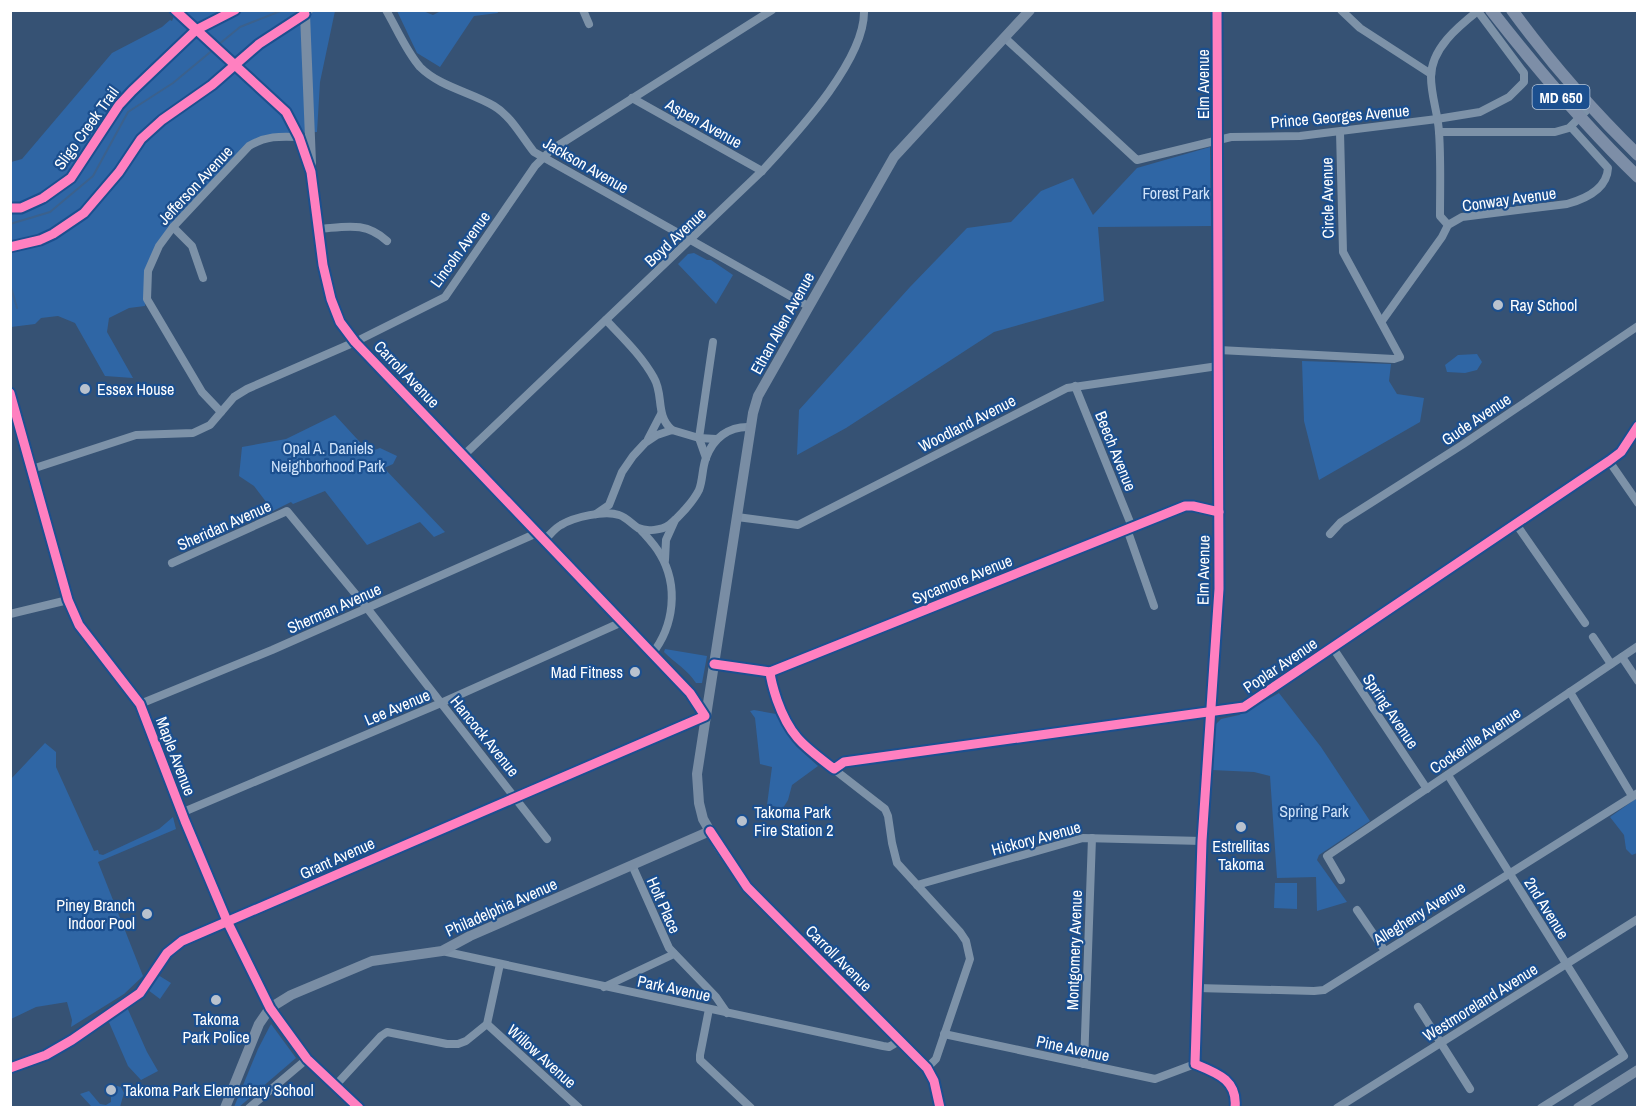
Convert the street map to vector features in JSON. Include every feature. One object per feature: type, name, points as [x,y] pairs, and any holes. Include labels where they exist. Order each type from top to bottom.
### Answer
[{"type":"main road","name":"Carroll Avenue","points":[[175,10],[286,112],[299,137],[311,172],[318,229],[331,299],[340,322],[355,342],[690,693],[705,716],[697,774],[699,802],[703,819],[710,831],[747,888],[927,1068],[940,1107]]},
{"type":"main road","name":"Ethan Allen Avenue","points":[[705,716],[750,427],[758,396],[894,157],[1030,10]]},
{"type":"main road","name":"MD 650","points":[[1491,10],[1575,122],[1638,177]]},
{"type":"main road","name":"MD 650","points":[[1512,10],[1541,50],[1638,155]]},
{"type":"main road","points":[[307,12],[311,172]]},
{"type":"main road","points":[[14,247],[53,234],[84,213],[119,172],[141,139],[162,120],[212,85],[259,44],[307,12]]},
{"type":"main road","name":"Maple Avenue","points":[[10,393],[68,600],[79,625],[140,704],[227,921],[270,1008]]},
{"type":"main road","name":"Philadelphia Avenue","points":[[270,1008],[291,995],[372,961],[442,951],[470,936],[710,831]]},
{"type":"main road","points":[[225,1107],[260,1024],[270,1008]]},
{"type":"main road","points":[[1578,1107],[1638,1070]]},
{"type":"street","name":"Jackson Avenue","points":[[386,10],[412,56],[421,67],[433,77],[496,107],[508,118],[534,152],[808,306]]},
{"type":"street","points":[[583,10],[589,24]]},
{"type":"street","name":"Lincoln Avenue","points":[[32,469],[136,435],[193,433],[210,424],[234,398],[247,389],[355,342],[445,297],[535,166],[551,150],[772,10]]},
{"type":"street","name":"Boyd Avenue","points":[[464,455],[691,240],[762,171],[795,135],[846,68],[862,34],[864,10]]},
{"type":"street","name":"Elm Avenue","points":[[1195,1064],[1202,841],[1219,588],[1217,10]]},
{"type":"street","points":[[1341,10],[1360,28],[1431,74]]},
{"type":"street","points":[[1448,225],[1440,216],[1439,132],[1431,74],[1446,40],[1478,11]]},
{"type":"street","name":"Prince Georges Avenue","points":[[1005,38],[1137,160],[1231,136],[1300,136],[1480,112],[1509,97],[1524,82],[1524,73],[1478,11]]},
{"type":"street","name":"Aspen Avenue","points":[[632,98],[762,171]]},
{"type":"street","points":[[1439,132],[1555,132],[1575,122],[1591,106]]},
{"type":"street","name":"Conway Avenue","points":[[1382,321],[1442,237],[1448,225],[1462,217],[1567,204],[1582,200],[1595,191],[1607,175],[1608,168],[1575,122]]},
{"type":"street","name":"Circle Avenue","points":[[1218,351],[1394,359],[1400,357],[1341,245],[1340,132]]},
{"type":"street","name":"Jefferson Avenue","points":[[221,412],[202,392],[147,300],[148,271],[159,246],[174,227],[249,146],[273,136],[299,137]]},
{"type":"street","points":[[318,229],[364,226],[377,232],[387,241]]},
{"type":"street","points":[[174,227],[192,246],[203,278]]},
{"type":"street","points":[[606,320],[640,356],[656,380],[661,414],[667,425],[696,438],[716,439]]},
{"type":"street","name":"Gude Avenue","points":[[1330,534],[1341,522],[1462,445],[1638,326]]},
{"type":"street","points":[[706,458],[696,438],[713,342]]},
{"type":"street","name":"Woodland Avenue","points":[[737,517],[798,525],[1057,393],[1075,386],[1218,366]]},
{"type":"street","name":"Beech Avenue","points":[[1075,386],[1130,528],[1154,606]]},
{"type":"street","points":[[596,514],[609,505],[622,472],[654,430],[661,414]]},
{"type":"street","points":[[640,528],[655,530],[666,527],[676,519],[698,492],[706,458],[716,439],[739,426],[750,427]]},
{"type":"street","name":"Poplar Avenue","points":[[834,769],[844,762],[1249,705],[1609,461],[1620,452],[1638,426]]},
{"type":"street","points":[[645,443],[672,429]]},
{"type":"street","points":[[1609,461],[1638,503]]},
{"type":"street","points":[[616,490],[615,505],[619,514],[640,528],[659,551],[672,585],[672,605],[667,628],[662,641],[652,654]]},
{"type":"street","name":"Sycamore Avenue","points":[[714,664],[770,672],[1185,506],[1219,512]]},
{"type":"street","name":"Sheridan Avenue","points":[[172,563],[287,511]]},
{"type":"street","name":"Hancock Avenue","points":[[287,511],[367,608],[548,839]]},
{"type":"street","name":"Sherman Avenue","points":[[140,704],[541,536],[581,516],[619,514]]},
{"type":"street","points":[[665,564],[666,540],[676,519]]},
{"type":"street","points":[[1516,524],[1585,623]]},
{"type":"street","points":[[10,614],[68,600]]},
{"type":"street","name":"Lee Avenue","points":[[182,813],[441,703],[622,622]]},
{"type":"street","points":[[1593,637],[1611,664]]},
{"type":"street","name":"Cockerille Avenue","points":[[1341,880],[1327,856],[1638,646]]},
{"type":"street","name":"Spring Avenue","points":[[1333,648],[1427,789]]},
{"type":"street","points":[[1622,657],[1638,681]]},
{"type":"street","points":[[770,672],[783,717],[791,732],[804,746],[885,809],[897,863],[966,941],[970,959],[936,1059],[927,1068]]},
{"type":"street","points":[[1570,692],[1635,794]]},
{"type":"street","name":"Grant Avenue","points":[[140,993],[167,953],[173,947],[194,936],[705,716]]},
{"type":"street","name":"2nd Avenue","points":[[1448,775],[1624,1056],[1541,1107]]},
{"type":"street","name":"Allegheny Avenue","points":[[1197,988],[1324,990],[1635,794]]},
{"type":"street","name":"Hickory Avenue","points":[[917,885],[1083,838],[1202,841]]},
{"type":"street","name":"Montgomery Avenue","points":[[1084,1064],[1092,838]]},
{"type":"street","name":"Holt Place","points":[[632,865],[669,948],[716,997],[727,1013]]},
{"type":"street","points":[[1357,910],[1385,951]]},
{"type":"street","name":"Westmoreland Avenue","points":[[1336,1107],[1638,919]]},
{"type":"street","name":"Park Avenue","points":[[442,951],[889,1047],[899,1041]]},
{"type":"street","points":[[604,987],[674,954]]},
{"type":"street","points":[[335,1086],[387,1032],[458,1044],[466,1041],[487,1024],[500,964]]},
{"type":"street","points":[[1418,1007],[1470,1089]]},
{"type":"street","name":"Maple Avenue","points":[[270,1008],[307,1059],[359,1107]]},
{"type":"street","points":[[709,1009],[699,1055],[700,1060],[751,1107]]},
{"type":"street","points":[[10,1068],[46,1055],[98,1024]]},
{"type":"street","name":"Willow Avenue","points":[[487,1024],[579,1107]]},
{"type":"street","name":"Pine Avenue","points":[[944,1034],[1155,1078],[1195,1064]]},
{"type":"street","points":[[249,1107],[307,1059]]},
{"type":"street","points":[[1195,1064],[1218,1073],[1230,1085],[1236,1094],[1235,1107]]},
{"type":"green space","points":[[497,10],[498,13],[474,16],[440,67],[417,53],[397,11],[423,11],[433,15],[441,11]]},
{"type":"green space","points":[[176,11],[335,11],[320,82],[317,132],[268,135],[251,145],[159,241],[146,273],[145,306],[129,308],[109,318],[107,332],[133,378],[105,376],[75,323],[58,316],[41,318],[35,324],[11,327],[11,162],[22,159],[112,53],[162,27],[170,20],[172,21]]},
{"type":"green space","name":"Forest Park","points":[[1210,147],[1211,226],[1098,227],[1104,301],[994,332],[846,428],[797,455],[799,410],[910,287],[967,228],[1011,222],[1041,191],[1073,178],[1093,215],[1137,168]]},
{"type":"green space","points":[[694,253],[711,260],[733,275],[716,304],[678,264],[688,254]]},
{"type":"green space","points":[[1477,354],[1482,362],[1477,370],[1465,373],[1447,372],[1445,365],[1458,355]]},
{"type":"green space","points":[[1302,361],[1391,364],[1389,381],[1397,394],[1424,398],[1420,422],[1319,480],[1304,421]]},
{"type":"green space","name":"Opal A. Daniels Neighborhood Park","points":[[335,415],[369,452],[380,448],[397,456],[393,464],[384,468],[445,532],[434,537],[420,522],[367,545],[325,491],[293,504],[291,502],[273,511],[254,486],[239,476],[242,447],[286,439]]},
{"type":"green space","points":[[665,649],[707,656],[702,683],[696,683],[664,652]]},
{"type":"green space","name":"Spring Park","points":[[1279,693],[1321,747],[1370,821],[1319,855],[1317,860],[1347,902],[1317,911],[1316,877],[1277,878],[1270,776],[1254,772],[1212,770],[1215,725],[1221,719],[1239,715]]},
{"type":"green space","points":[[750,711],[776,714],[796,746],[818,766],[792,785],[783,808],[767,805],[772,767],[760,764],[755,718]]},
{"type":"green space","points":[[45,743],[56,752],[56,767],[94,851],[98,850],[99,854],[103,855],[159,829],[173,817],[176,829],[98,862],[143,976],[124,994],[71,1027],[72,1020],[67,1002],[36,1007],[11,1019],[11,779]]},
{"type":"green space","points":[[1637,798],[1637,853],[1632,855],[1626,849],[1624,835],[1610,817]]},
{"type":"green space","points":[[1275,883],[1297,883],[1297,909],[1274,908]]},
{"type":"green space","points":[[158,975],[171,983],[160,999],[148,990]]},
{"type":"green space","points":[[126,1005],[158,1071],[141,1080],[128,1066],[108,1020]]},
{"type":"green space","points":[[271,1024],[296,1058],[239,1107],[234,1107],[258,1049]]},
{"type":"green space","points":[[117,1086],[121,1087],[124,1093],[120,1107],[89,1107],[91,1106],[80,1094],[89,1091],[100,1104],[106,1105],[111,1102],[111,1092]]},
{"type":"waterway","points":[[218,45],[240,27],[283,10]]},
{"type":"waterway","points":[[10,224],[50,212],[93,176],[128,112],[173,83],[214,49]]},
{"type":"waterway","points":[[10,284],[17,308]]},
{"type":"cycle path","points":[[10,1068],[46,1055],[140,993],[167,953],[182,941],[705,716],[690,693],[355,342],[340,322],[331,299],[323,265],[311,172],[299,137],[286,112],[175,10]]},
{"type":"cycle path","name":"Sligo Creek Trail","points":[[10,208],[21,208],[43,198],[71,178],[119,105],[132,91],[196,30],[235,10]]},
{"type":"cycle path","points":[[1217,10],[1219,589],[1202,841],[1195,1064],[1218,1074],[1229,1084],[1235,1098],[1235,1108]]},
{"type":"cycle path","points":[[10,247],[40,240],[84,213],[119,172],[141,139],[162,120],[212,85],[259,44],[305,14]]},
{"type":"cycle path","points":[[10,393],[68,600],[79,625],[140,704],[227,921],[270,1008],[307,1059],[359,1108]]},
{"type":"cycle path","points":[[770,672],[777,700],[787,723],[806,747],[834,769],[844,762],[1244,707],[1609,461],[1621,452],[1638,426]]},
{"type":"cycle path","points":[[714,664],[770,672],[1185,506],[1219,512]]},
{"type":"cycle path","points":[[710,831],[747,887],[927,1068],[934,1081],[940,1108]]},
{"type":"place","name":"Ray School","points":[[1498,305]]},
{"type":"place","name":"Essex House","points":[[85,389]]},
{"type":"place","name":"Mad Fitness","points":[[635,672]]},
{"type":"place","name":"Takoma Park Fire Station 2","points":[[742,821]]},
{"type":"place","name":"Estrellitas Takoma","points":[[1241,827]]},
{"type":"place","name":"Piney Branch Indoor Pool","points":[[147,914]]},
{"type":"place","name":"Takoma Park Police","points":[[216,1000]]},
{"type":"place","name":"Takoma Park Elementary School","points":[[111,1090]]}]
